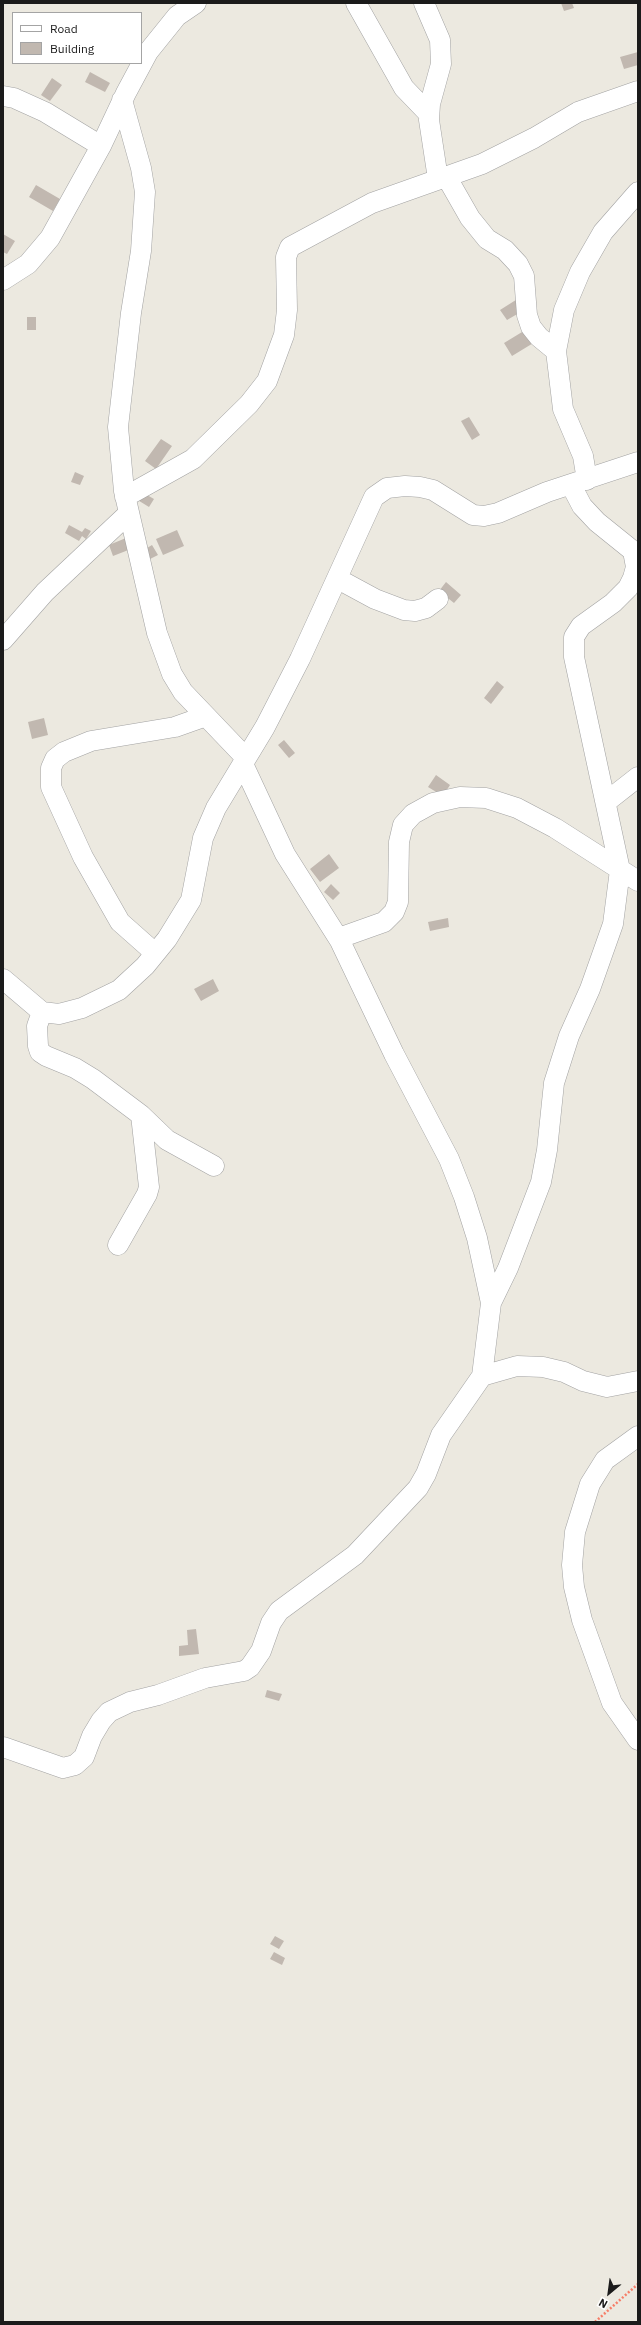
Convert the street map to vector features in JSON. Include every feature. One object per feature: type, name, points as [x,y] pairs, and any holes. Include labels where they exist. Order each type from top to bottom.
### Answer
[{"type":"street","points":[[142,63],[175,10],[196,3]]},
{"type":"street","points":[[356,3],[404,88],[429,114]]},
{"type":"street","points":[[424,3],[440,40],[441,64],[429,114],[432,148],[442,177],[470,218],[487,239],[505,250],[518,264],[524,276],[527,315],[531,327],[539,337],[556,351]]},
{"type":"street","points":[[3,280],[28,264],[50,238],[101,146],[122,100],[142,64]]},
{"type":"street","points":[[3,640],[45,592],[127,505],[193,459],[249,404],[267,381],[284,335],[288,303],[286,257],[290,247],[372,203],[482,164],[534,138],[578,112],[638,91]]},
{"type":"street","points":[[3,96],[14,98],[45,112],[101,146]]},
{"type":"street","points":[[122,100],[141,168],[145,192],[141,252],[131,313],[118,427],[127,505],[157,633],[172,674],[182,692],[206,716],[244,761],[286,854],[338,938],[394,1054],[449,1159],[464,1197],[476,1238],[491,1303]]},
{"type":"street","points":[[3,1747],[63,1768],[75,1765],[84,1757],[92,1736],[100,1721],[109,1712],[130,1702],[158,1695],[205,1678],[244,1671],[250,1667],[262,1651],[271,1623],[279,1611],[355,1555],[418,1488],[426,1474],[441,1435],[482,1376],[491,1303],[508,1268],[541,1182],[547,1150],[554,1083],[569,1036],[590,989],[613,924],[620,870],[574,657],[574,637],[581,626],[612,603],[628,588],[636,567],[633,551],[597,522],[582,506],[579,482],[583,456],[563,408],[556,351],[564,310],[580,272],[603,232],[638,192]]},
{"type":"street","points":[[3,979],[42,1012],[59,1014],[82,1008],[119,990],[156,953],[167,939],[191,900],[203,838],[216,808],[265,727],[300,659],[374,498],[387,488],[405,486],[433,490],[473,515],[484,516],[638,462]]},
{"type":"street","points":[[338,579],[375,599],[404,610],[416,611],[426,608],[438,598]]},
{"type":"street","points":[[156,953],[120,922],[83,856],[51,787],[50,768],[55,759],[64,752],[91,741],[175,727],[206,716]]},
{"type":"street","points":[[606,802],[638,777]]},
{"type":"street","points":[[338,938],[384,922],[394,912],[398,902],[399,842],[403,825],[413,814],[433,803],[460,797],[486,798],[516,808],[555,828],[638,881]]},
{"type":"street","points":[[42,1012],[37,1026],[38,1046],[40,1052],[75,1068],[141,1115],[167,1140],[214,1166]]},
{"type":"street","points":[[118,1245],[147,1194],[149,1187],[141,1115]]},
{"type":"street","points":[[482,1376],[517,1366],[543,1367],[564,1372],[583,1381],[607,1387],[638,1381]]},
{"type":"street","points":[[638,1436],[605,1460],[590,1484],[575,1532],[572,1565],[574,1587],[582,1620],[612,1703],[638,1740]]},
{"type":"path","points":[[595,2322],[638,2284]]},
{"type":"building","points":[[561,3],[572,3],[574,8],[564,11]]},
{"type":"building","points":[[638,52],[638,65],[624,69],[620,57]]},
{"type":"building","points":[[90,72],[110,83],[105,92],[85,82]]},
{"type":"building","points":[[52,78],[62,85],[50,101],[41,95]]},
{"type":"building","points":[[36,185],[60,199],[53,211],[29,197]]},
{"type":"building","points":[[3,234],[15,241],[7,254],[3,252]]},
{"type":"building","points":[[519,298],[526,309],[507,320],[500,310]]},
{"type":"building","points":[[27,317],[36,317],[36,330],[27,330]]},
{"type":"building","points":[[527,329],[535,342],[512,356],[504,343]]},
{"type":"building","points":[[469,417],[480,435],[472,440],[461,421]]},
{"type":"building","points":[[161,439],[172,446],[156,469],[145,461]]},
{"type":"building","points":[[75,472],[84,476],[80,485],[71,482]]},
{"type":"building","points":[[140,491],[154,499],[149,507],[136,499]]},
{"type":"building","points":[[69,525],[82,532],[85,528],[91,531],[86,539],[82,536],[79,541],[65,533]]},
{"type":"building","points":[[177,530],[184,546],[163,555],[156,539]]},
{"type":"building","points":[[126,538],[131,549],[113,556],[109,545]]},
{"type":"building","points":[[152,545],[158,555],[148,560],[142,551]]},
{"type":"building","points":[[446,582],[461,595],[454,603],[439,591]]},
{"type":"building","points":[[497,681],[504,687],[491,704],[484,698]]},
{"type":"building","points":[[44,718],[48,735],[32,739],[28,722]]},
{"type":"building","points":[[284,740],[295,753],[289,758],[278,745]]},
{"type":"building","points":[[436,775],[450,785],[443,796],[428,787]]},
{"type":"building","points":[[329,854],[339,868],[320,882],[310,869]]},
{"type":"building","points":[[331,884],[340,893],[333,900],[324,892]]},
{"type":"building","points":[[448,918],[449,927],[430,931],[428,922]]},
{"type":"building","points":[[213,979],[219,991],[201,1001],[194,989]]},
{"type":"building","points":[[196,1629],[199,1654],[179,1656],[179,1646],[188,1645],[187,1630]]},
{"type":"building","points":[[267,1690],[282,1694],[279,1701],[265,1697]]},
{"type":"building","points":[[275,1936],[284,1941],[279,1949],[270,1944]]},
{"type":"building","points":[[274,1952],[285,1958],[282,1965],[270,1959]]}]
